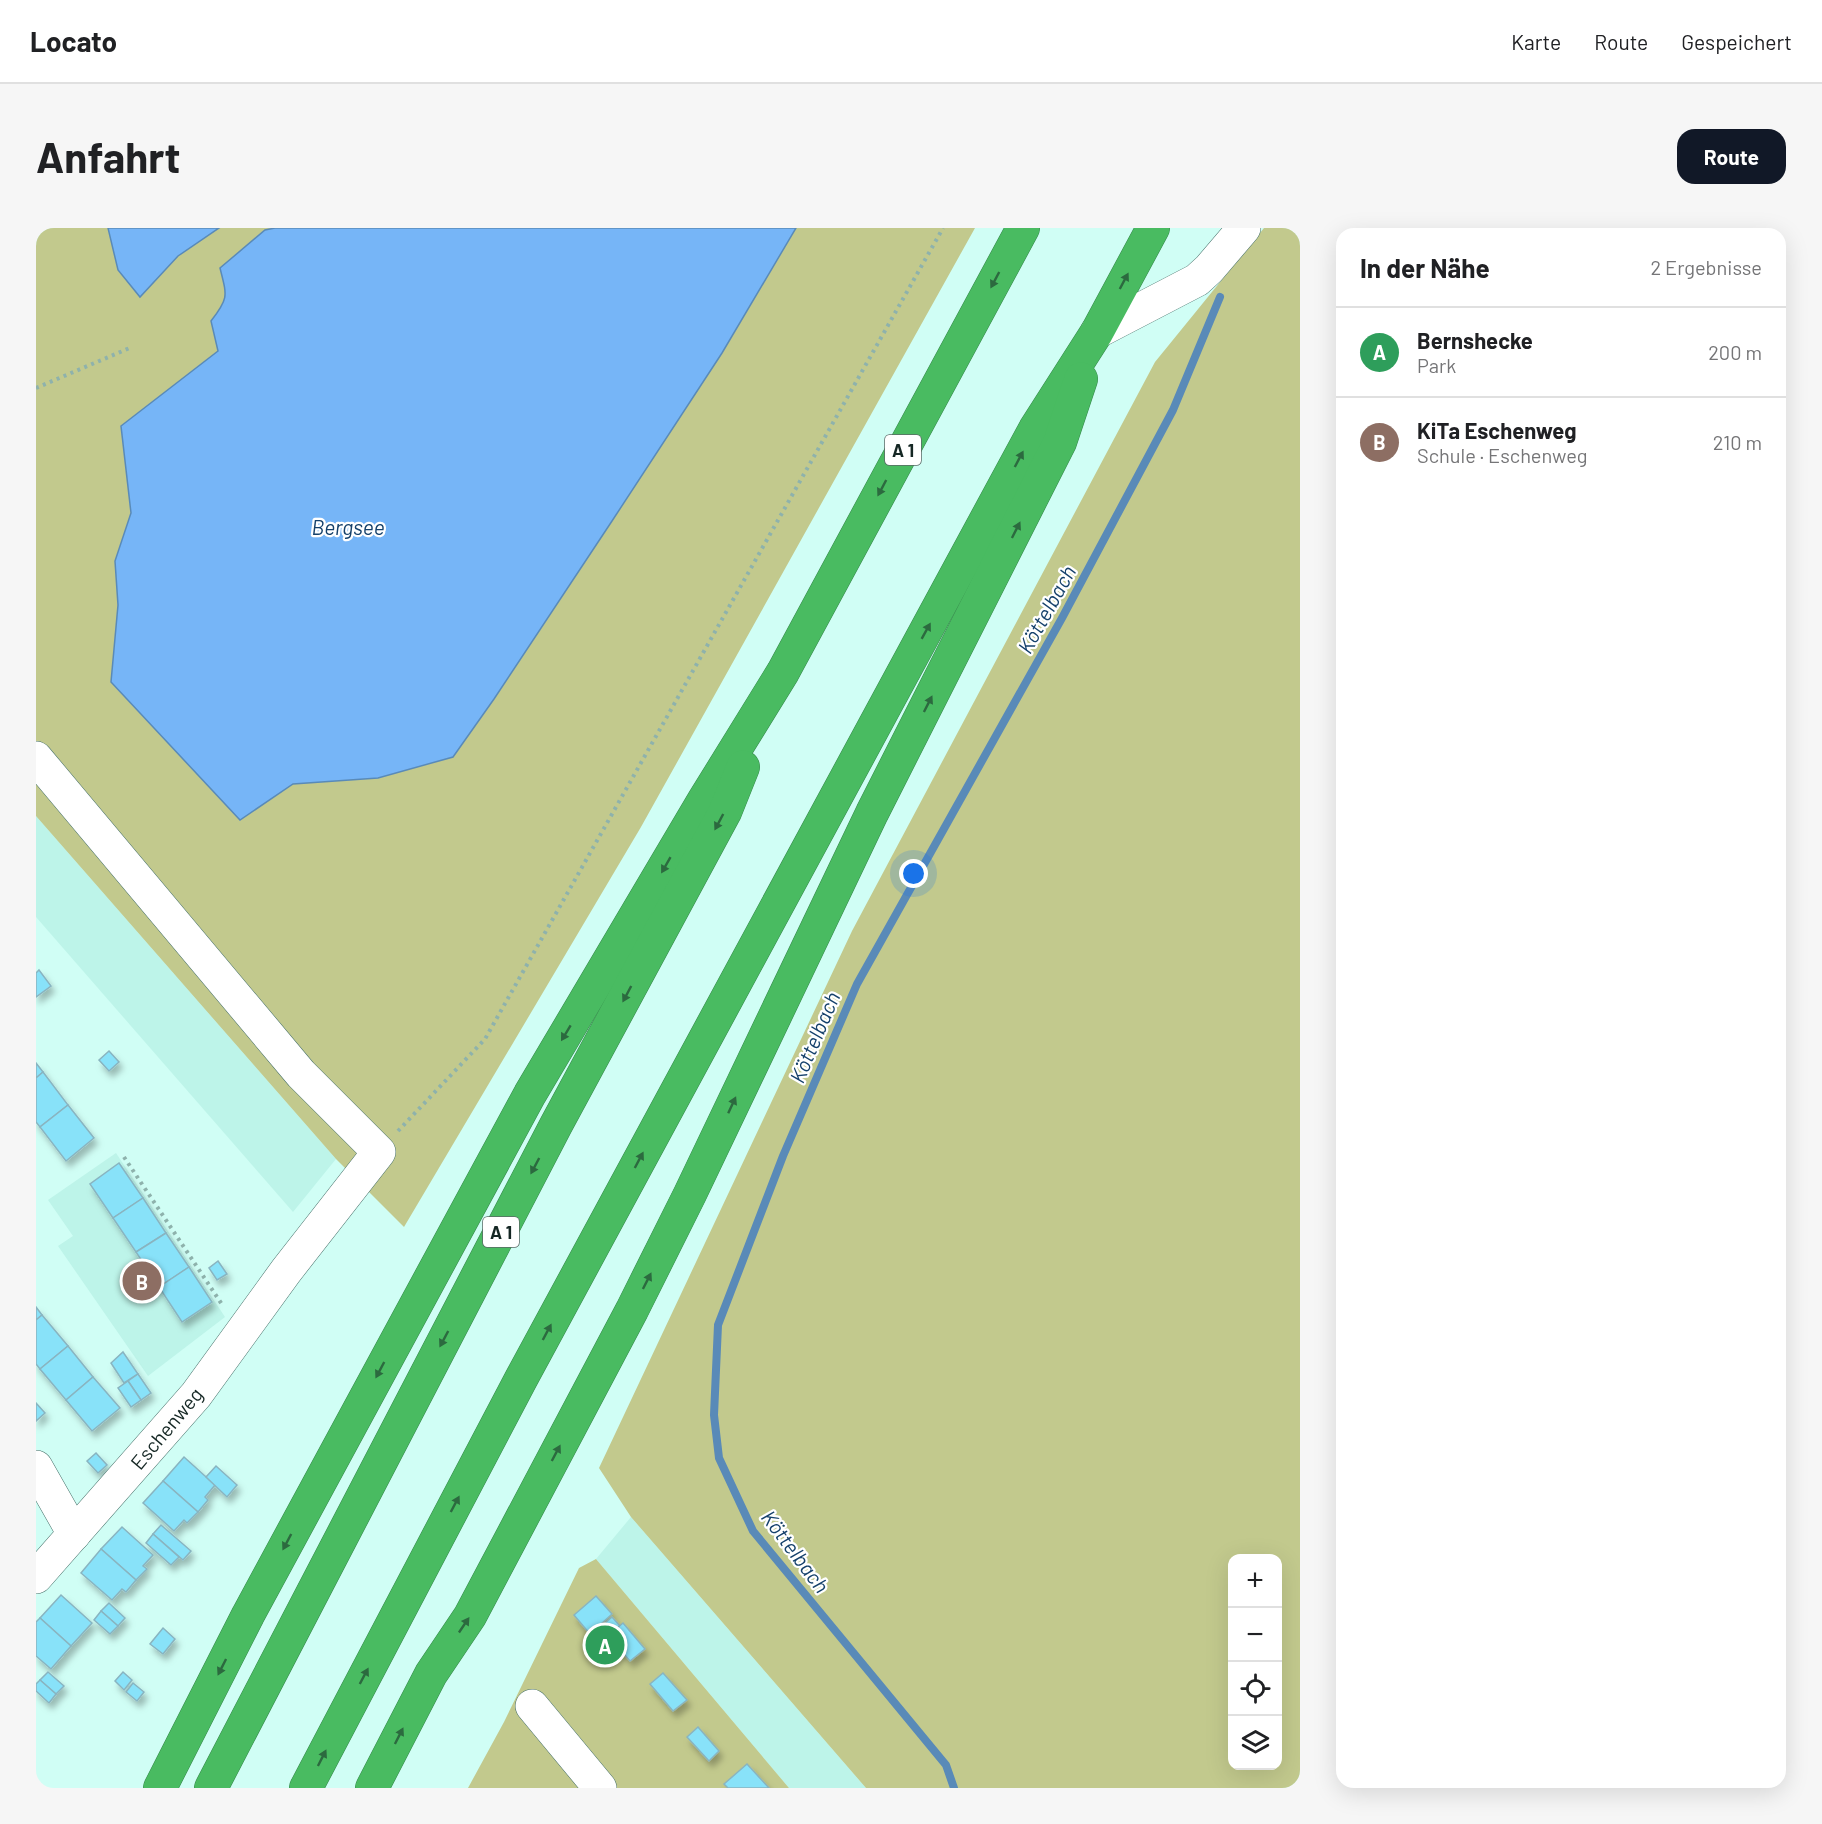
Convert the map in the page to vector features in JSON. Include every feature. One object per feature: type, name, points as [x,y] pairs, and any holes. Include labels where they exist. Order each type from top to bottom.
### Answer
[{"type":"highway","name":"A 1","points":[[211,1788],[540,1156],[725,812],[783,672],[1023,228]]},
{"type":"highway","points":[[306,1788],[521,1379],[1035,429],[1097,332],[1153,228]]},
{"type":"highway","points":[[372,1788],[431,1674],[470,1616],[674,1226],[857,843],[1060,442],[1097,332]]},
{"type":"highway","points":[[160,1788],[248,1615],[530,1094],[704,800],[783,672]]},
{"type":"street","points":[[1097,332],[1197,280],[1244,228]]},
{"type":"street","points":[[36,758],[301,1074],[379,1152]]},
{"type":"street","name":"Eschenweg","points":[[36,1577],[196,1395],[286,1271],[379,1152]]},
{"type":"street","points":[[36,1467],[74,1534]]},
{"type":"street","points":[[532,1706],[600,1788]]},
{"type":"path","points":[[379,1152],[485,1039],[943,228]]},
{"type":"path","points":[[36,388],[132,347]]},
{"type":"path","points":[[124,1157],[231,1318],[243,1329]]},
{"type":"shaded area","points":[[36,228],[108,228],[118,270],[140,297],[178,256],[219,228],[275,228],[265,230],[220,268],[225,291],[224,302],[211,321],[218,351],[121,426],[131,513],[115,561],[118,605],[111,682],[240,820],[293,784],[378,778],[453,757],[494,699],[722,353],[796,228],[975,228],[641,827],[404,1227],[336,1159],[36,816]]},
{"type":"shaded area","points":[[1264,228],[1300,228],[1300,1788],[866,1788],[631,1517],[599,1468],[852,931],[1155,362]]},
{"type":"shaded area","points":[[36,816],[336,1159],[293,1212],[36,917]]},
{"type":"shaded area","points":[[116,1153],[225,1317],[148,1376],[58,1246],[73,1236],[48,1200]]},
{"type":"shaded area","points":[[631,1517],[866,1788],[789,1788],[596,1559]]},
{"type":"shaded area","points":[[596,1559],[789,1788],[468,1788],[504,1722],[579,1568]]},
{"type":"water","points":[[108,228],[219,228],[178,256],[140,297],[118,270]]},
{"type":"water","name":"Bergsee","points":[[275,228],[796,228],[722,353],[494,699],[453,757],[378,778],[293,784],[240,820],[111,682],[118,605],[115,561],[131,513],[121,426],[218,351],[211,321],[224,302],[225,291],[220,268],[265,230]]},
{"type":"building","points":[[39,970],[51,986],[36,997],[36,973]]},
{"type":"building","points":[[109,1051],[119,1062],[109,1071],[99,1060]]},
{"type":"building","points":[[36,1063],[43,1072],[36,1078]]},
{"type":"building","points":[[43,1072],[68,1105],[40,1127],[36,1122],[36,1078]]},
{"type":"building","points":[[68,1105],[94,1138],[66,1161],[40,1127]]},
{"type":"building","points":[[119,1163],[143,1198],[113,1218],[90,1184]]},
{"type":"building","points":[[143,1198],[166,1233],[136,1252],[113,1218]]},
{"type":"building","points":[[166,1233],[189,1267],[159,1287],[136,1252]]},
{"type":"building","points":[[218,1261],[227,1274],[217,1280],[209,1268]]},
{"type":"building","points":[[189,1267],[212,1302],[182,1322],[159,1287]]},
{"type":"building","points":[[36,1307],[42,1315],[36,1320]]},
{"type":"building","points":[[42,1315],[68,1346],[40,1369],[36,1364],[36,1320]]},
{"type":"building","points":[[68,1346],[93,1377],[66,1400],[40,1369]]},
{"type":"building","points":[[123,1352],[138,1374],[124,1383],[111,1363]]},
{"type":"building","points":[[138,1374],[151,1393],[141,1400],[128,1381]]},
{"type":"building","points":[[93,1377],[120,1408],[92,1431],[66,1400]]},
{"type":"building","points":[[128,1381],[141,1400],[131,1407],[118,1388]]},
{"type":"building","points":[[36,1403],[45,1413],[36,1421]]},
{"type":"building","points":[[96,1453],[107,1465],[98,1473],[87,1461]]},
{"type":"building","points":[[184,1457],[215,1485],[205,1497],[208,1500],[198,1512],[163,1481]]},
{"type":"building","points":[[216,1466],[237,1485],[227,1497],[206,1477]]},
{"type":"building","points":[[163,1481],[198,1512],[187,1523],[184,1520],[174,1531],[143,1503]]},
{"type":"building","points":[[161,1525],[191,1551],[183,1560],[153,1534]]},
{"type":"building","points":[[122,1527],[153,1555],[143,1566],[147,1569],[136,1580],[101,1549]]},
{"type":"building","points":[[153,1534],[179,1557],[171,1565],[146,1543]]},
{"type":"building","points":[[101,1549],[136,1580],[126,1592],[122,1589],[112,1600],[81,1573]]},
{"type":"building","points":[[61,1595],[92,1623],[71,1646],[40,1618]]},
{"type":"building","points":[[596,1596],[612,1614],[590,1634],[574,1615]]},
{"type":"building","points":[[109,1603],[125,1618],[118,1626],[101,1611]]},
{"type":"building","points":[[101,1611],[118,1626],[110,1634],[94,1620]]},
{"type":"building","points":[[612,1617],[620,1626],[612,1633],[604,1624]]},
{"type":"building","points":[[40,1618],[71,1646],[51,1669],[36,1656],[36,1622]]},
{"type":"building","points":[[623,1623],[645,1649],[630,1661],[617,1646],[604,1639]]},
{"type":"building","points":[[163,1628],[175,1639],[163,1654],[150,1644]]},
{"type":"building","points":[[48,1672],[64,1686],[56,1694],[40,1680]]},
{"type":"building","points":[[123,1672],[132,1680],[124,1690],[115,1681]]},
{"type":"building","points":[[663,1673],[687,1700],[673,1711],[650,1684]]},
{"type":"building","points":[[40,1680],[56,1694],[49,1703],[36,1691],[36,1684]]},
{"type":"building","points":[[133,1683],[144,1692],[137,1701],[126,1692]]},
{"type":"building","points":[[698,1727],[719,1751],[709,1761],[687,1737]]},
{"type":"building","points":[[747,1764],[769,1788],[728,1788],[724,1784]]},
{"type":"waterway","name":"Köttelbach","points":[[954,1788],[946,1765],[753,1531],[719,1458],[714,1415],[718,1325],[783,1156],[857,984],[1062,618],[1173,410],[1220,297]]},
{"type":"place","name":"KiTa Eschenweg","points":[[142,1281]]},
{"type":"place","name":"Bernshecke","points":[[605,1645]]}]
